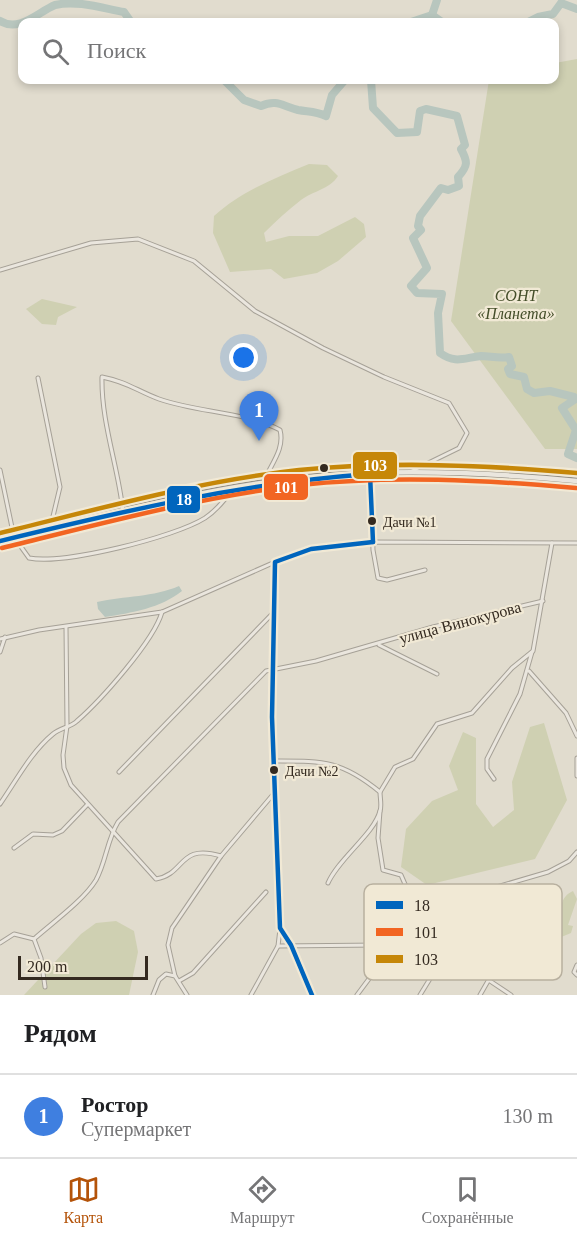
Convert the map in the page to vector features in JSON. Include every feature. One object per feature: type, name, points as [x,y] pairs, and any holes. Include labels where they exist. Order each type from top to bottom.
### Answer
[{"type":"main road","points":[[0,541],[123,511],[263,483],[407,473],[510,475],[577,481]]},
{"type":"street","points":[[0,270],[91,243],[138,239],[194,261],[255,311],[384,377],[449,403],[467,433],[459,448],[407,473]]},
{"type":"street","points":[[123,511],[120,482],[102,399],[102,377],[125,381],[157,398],[201,411],[261,420],[280,430],[282,439],[277,458],[263,483]]},
{"type":"street","points":[[38,378],[60,487],[50,529]]},
{"type":"street","points":[[0,470],[14,537],[30,558],[43,561],[120,546],[175,531],[202,519],[216,509],[233,488]]},
{"type":"street","points":[[370,474],[376,573],[381,580],[425,570]]},
{"type":"street","points":[[0,639],[162,612],[274,562],[311,549],[373,542],[577,543]]},
{"type":"street","points":[[494,779],[487,769],[487,759],[520,694],[529,670],[552,543]]},
{"type":"street","points":[[251,995],[278,946],[280,928],[272,710],[275,669],[274,562]]},
{"type":"street","name":"улица Винокурова","points":[[275,669],[378,645],[433,627],[543,601]]},
{"type":"street","points":[[118,772],[275,610]]},
{"type":"street","points":[[0,804],[31,759],[54,733],[75,723],[125,669],[154,629],[162,612]]},
{"type":"street","points":[[66,627],[67,726],[64,768],[66,778],[87,805],[156,879],[171,872],[191,855],[204,851],[221,856]]},
{"type":"street","points":[[0,652],[5,637]]},
{"type":"street","points":[[378,645],[436,674]]},
{"type":"street","points":[[405,884],[401,875],[383,870],[378,838],[380,792],[395,767],[413,759],[437,724],[472,712],[512,668],[533,651]]},
{"type":"street","points":[[34,939],[93,884],[112,832],[118,822],[262,674],[275,669]]},
{"type":"street","points":[[529,670],[566,713],[577,736]]},
{"type":"street","points":[[577,758],[577,777]]},
{"type":"street","points":[[275,761],[326,762],[357,775],[380,792]]},
{"type":"street","points":[[187,995],[171,966],[167,937],[221,856],[276,790]]},
{"type":"street","points":[[14,848],[33,834],[53,835],[62,831],[87,805]]},
{"type":"street","points":[[328,883],[335,867],[366,833],[380,812]]},
{"type":"street","points":[[507,884],[548,872],[569,861],[577,852]]},
{"type":"street","points":[[179,981],[193,973],[266,892]]},
{"type":"street","points":[[280,928],[291,945],[311,994]]},
{"type":"street","points":[[0,943],[14,934],[34,939]]},
{"type":"street","points":[[34,939],[45,987]]},
{"type":"street","points":[[278,946],[364,944]]},
{"type":"street","points":[[577,965],[574,972],[577,975]]},
{"type":"street","points":[[153,995],[161,977],[175,976]]},
{"type":"street","points":[[357,995],[368,980]]},
{"type":"street","points":[[420,995],[429,980]]},
{"type":"street","points":[[480,995],[490,981],[511,995]]},
{"type":"green space","name":"СОНТ «Планета»","points":[[577,59],[577,449],[545,449],[451,321],[488,84],[559,84],[559,62]]},
{"type":"green space","points":[[309,164],[327,165],[338,176],[331,184],[301,200],[278,220],[264,233],[266,242],[289,236],[318,236],[355,217],[364,224],[366,237],[338,261],[317,273],[284,279],[271,269],[230,272],[213,233],[214,216],[247,192]]},
{"type":"green space","points":[[42,299],[77,307],[58,317],[56,325],[42,324],[26,309]]},
{"type":"green space","points":[[544,723],[567,800],[535,859],[431,884],[426,884],[401,867],[406,829],[432,801],[458,790],[449,766],[463,732],[476,738],[476,804],[493,827],[514,810],[512,782],[530,727]]},
{"type":"green space","points":[[573,891],[577,899],[568,925],[573,926],[571,933],[562,937],[562,903]]},
{"type":"green space","points":[[116,921],[134,931],[138,952],[129,995],[24,995],[81,934],[96,923]]},
{"type":"shaded area","points":[[179,586],[182,591],[174,597],[145,609],[105,617],[98,609],[97,602],[149,594]]},
{"type":"waterway","points":[[432,15],[437,0]]},
{"type":"waterway","points":[[32,18],[55,5],[72,3],[124,12],[128,18]]},
{"type":"waterway","points":[[536,18],[553,14],[561,3],[577,9]]},
{"type":"waterway","points":[[423,18],[432,15],[436,18]]},
{"type":"waterway","points":[[0,21],[7,24],[18,24]]},
{"type":"waterway","points":[[228,84],[244,100],[261,106],[271,103],[280,104],[326,116],[332,95],[342,84]]},
{"type":"waterway","points":[[371,84],[373,108],[397,133],[417,132],[420,111],[426,109],[457,116],[465,145],[461,149],[466,164],[458,177],[459,186],[448,190],[441,188],[420,216],[418,226],[421,230],[413,238],[427,268],[411,286],[417,293],[442,294],[438,313],[440,353],[455,359],[481,356],[509,357],[512,366],[508,369],[510,374],[524,377],[527,389],[534,393],[550,391],[574,397],[574,400],[562,408],[576,430],[568,454],[577,458]]},
{"type":"transit line","name":"103","points":[[0,533],[186,488],[299,470],[438,465],[577,473]]},
{"type":"transit line","name":"18","points":[[370,474],[373,542]]},
{"type":"transit line","name":"18","points":[[0,541],[92,519],[230,491],[370,474]]},
{"type":"transit line","name":"101","points":[[2,548],[187,504],[300,485],[404,479],[576,488]]},
{"type":"transit line","name":"18","points":[[312,995],[291,945],[280,928],[272,717],[275,562],[311,549],[373,542]]},
{"type":"place","name":"Ростор","points":[[259,441]]},
{"type":"place","name":"Дачи №1","points":[[372,521]]},
{"type":"place","name":"Дачи №2","points":[[274,770]]}]
